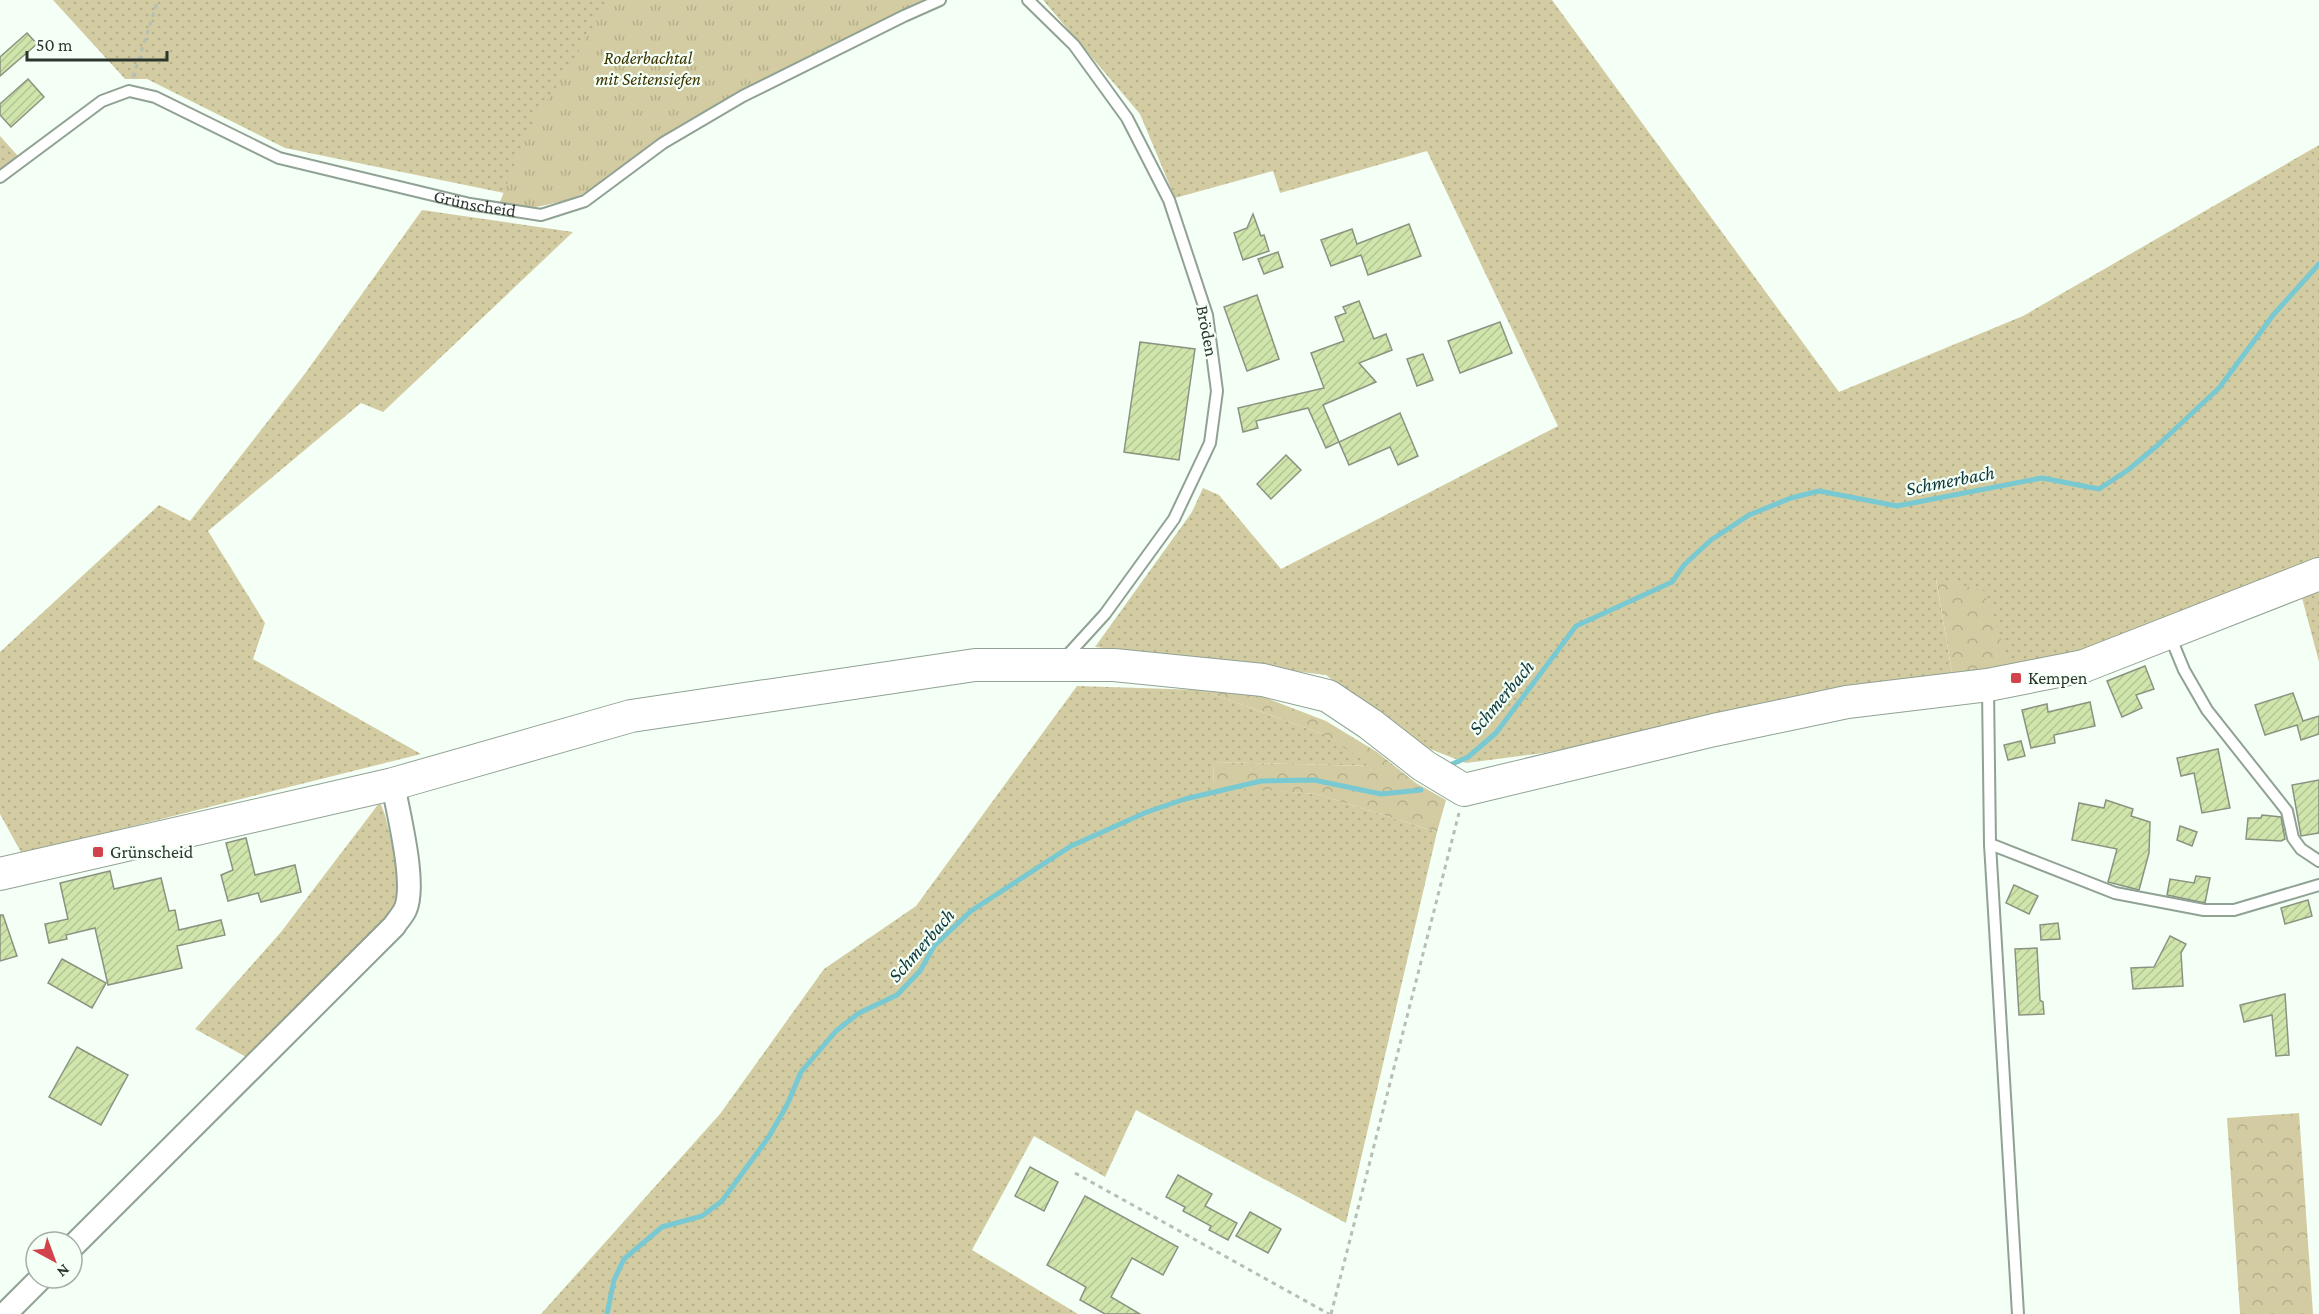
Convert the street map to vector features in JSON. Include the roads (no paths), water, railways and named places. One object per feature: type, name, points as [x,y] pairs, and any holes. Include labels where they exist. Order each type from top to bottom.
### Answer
[{"type":"street","points":[[2,871],[393,784],[631,716],[975,665],[1114,665],[1263,680],[1328,696],[1370,724],[1424,766],[1464,790],[1714,730],[1847,702],[1988,685],[2084,666],[2319,574]]},
{"type":"street","points":[[84,1235],[394,926],[406,910],[409,890],[408,868],[393,784]]},
{"type":"street","points":[[5,1314],[29,1290]]},
{"type":"lane","name":"Grünscheid","points":[[0,177],[102,101],[129,91],[155,97],[279,158],[470,204],[541,215],[585,201],[663,143],[743,96],[940,0]]},
{"type":"lane","name":"Bröden","points":[[1028,0],[1074,45],[1127,118],[1168,200],[1207,315],[1217,391],[1210,443],[1174,519],[1105,614],[1059,664]]},
{"type":"lane","points":[[2169,633],[2184,670],[2206,710],[2286,811],[2293,838],[2301,849],[2319,861]]},
{"type":"lane","points":[[1988,685],[1990,844],[2018,1314]]},
{"type":"lane","points":[[1990,844],[2115,893],[2204,910],[2234,910],[2319,885]]},
{"type":"waterway","name":"Schmerbach","points":[[1450,765],[1468,757],[1496,733],[1576,626],[1672,582],[1684,565],[1711,540],[1749,515],[1791,498],[1819,491],[1897,506],[2042,478],[2099,489],[2128,470],[2158,445],[2219,388],[2274,314],[2319,264]]},
{"type":"waterway","name":"Schmerbach","points":[[607,1314],[614,1280],[624,1259],[662,1227],[702,1216],[722,1201],[768,1138],[787,1105],[801,1072],[836,1031],[859,1013],[897,995],[920,971],[934,946],[971,911],[1071,846],[1147,812],[1185,799],[1261,781],[1314,780],[1381,794],[1421,790]]},
{"type":"place","name":"Kempen","points":[[2016,678]]},
{"type":"place","name":"Grünscheid","points":[[98,852]]},
{"type":"park label","name":"Roderbachtal mit Seitensiefen","points":[[648,68]]}]
